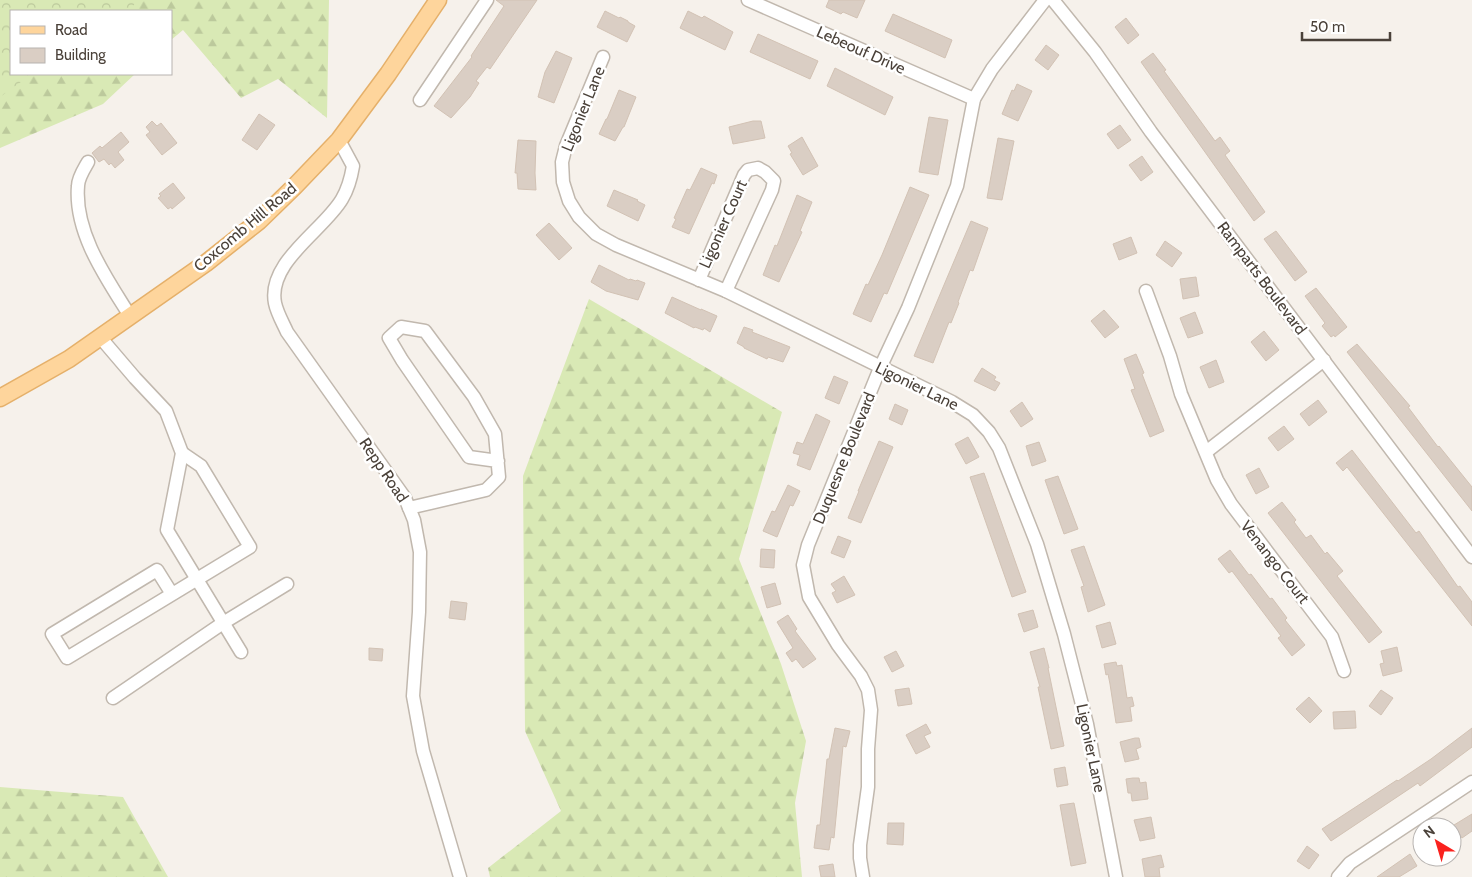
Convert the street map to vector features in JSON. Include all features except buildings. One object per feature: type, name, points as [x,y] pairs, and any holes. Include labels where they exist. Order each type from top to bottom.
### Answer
[{"type":"main road","name":"Coxcomb Hill Road","points":[[0,398],[69,359],[206,263],[259,221],[294,188],[339,140],[388,74],[438,0]]},
{"type":"street","points":[[420,100],[487,0]]},
{"type":"street","name":"Lebeouf Drive","points":[[748,0],[974,99]]},
{"type":"street","name":"Duquesne Boulevard","points":[[863,877],[860,845],[868,787],[871,710],[868,690],[862,676],[838,645],[812,604],[803,565],[808,545],[880,368],[908,308],[957,186],[974,99],[992,69],[1045,0]]},
{"type":"street","name":"Ramparts Boulevard","points":[[1053,0],[1095,52],[1151,132],[1472,557]]},
{"type":"street","name":"Ligonier Lane","points":[[603,57],[566,146],[562,162],[563,182],[569,200],[579,217],[596,234],[616,246],[726,291],[952,402],[973,415],[989,432],[999,448],[1037,544],[1064,634],[1087,724],[1116,877]]},
{"type":"street","name":"Repp Road","points":[[339,140],[353,166],[348,188],[342,200],[287,261],[280,273],[275,288],[275,303],[286,332],[381,462],[405,498],[414,520],[420,552],[419,612],[413,696],[424,751],[460,877]]},
{"type":"street","points":[[88,162],[78,185],[78,204],[85,234],[98,266],[130,316]]},
{"type":"street","name":"Ligonier Court","points":[[699,280],[744,175],[748,170],[758,168],[774,181],[772,190],[726,291]]},
{"type":"street","name":"Venango Court","points":[[1146,291],[1170,356],[1181,394],[1217,480],[1230,504],[1332,637],[1344,671]]},
{"type":"street","points":[[409,508],[486,490],[499,477],[498,461],[495,434],[474,397],[425,330],[401,327],[389,338],[402,360],[470,457],[498,461]]},
{"type":"street","points":[[100,337],[166,411],[182,453],[166,530],[241,652]]},
{"type":"street","points":[[1206,452],[1324,360]]},
{"type":"street","points":[[172,594],[157,570],[52,634],[67,658],[250,547],[202,466],[182,453]]},
{"type":"street","points":[[113,698],[223,623],[287,584]]},
{"type":"street","points":[[1338,877],[1350,863],[1472,782]]},
{"type":"green space","points":[[0,0],[329,0],[327,118],[278,79],[241,98],[183,30],[172,39],[172,10],[10,10],[10,75],[134,75],[103,104],[0,148]]},
{"type":"green space","points":[[0,0],[137,0],[131,10],[10,10],[10,75],[31,75],[0,97]]},
{"type":"green space","points":[[589,299],[782,412],[739,559],[781,664],[806,741],[795,803],[802,877],[490,877],[488,868],[561,811],[525,731],[523,476]]},
{"type":"green space","points":[[0,787],[123,797],[168,877],[0,877]]}]
